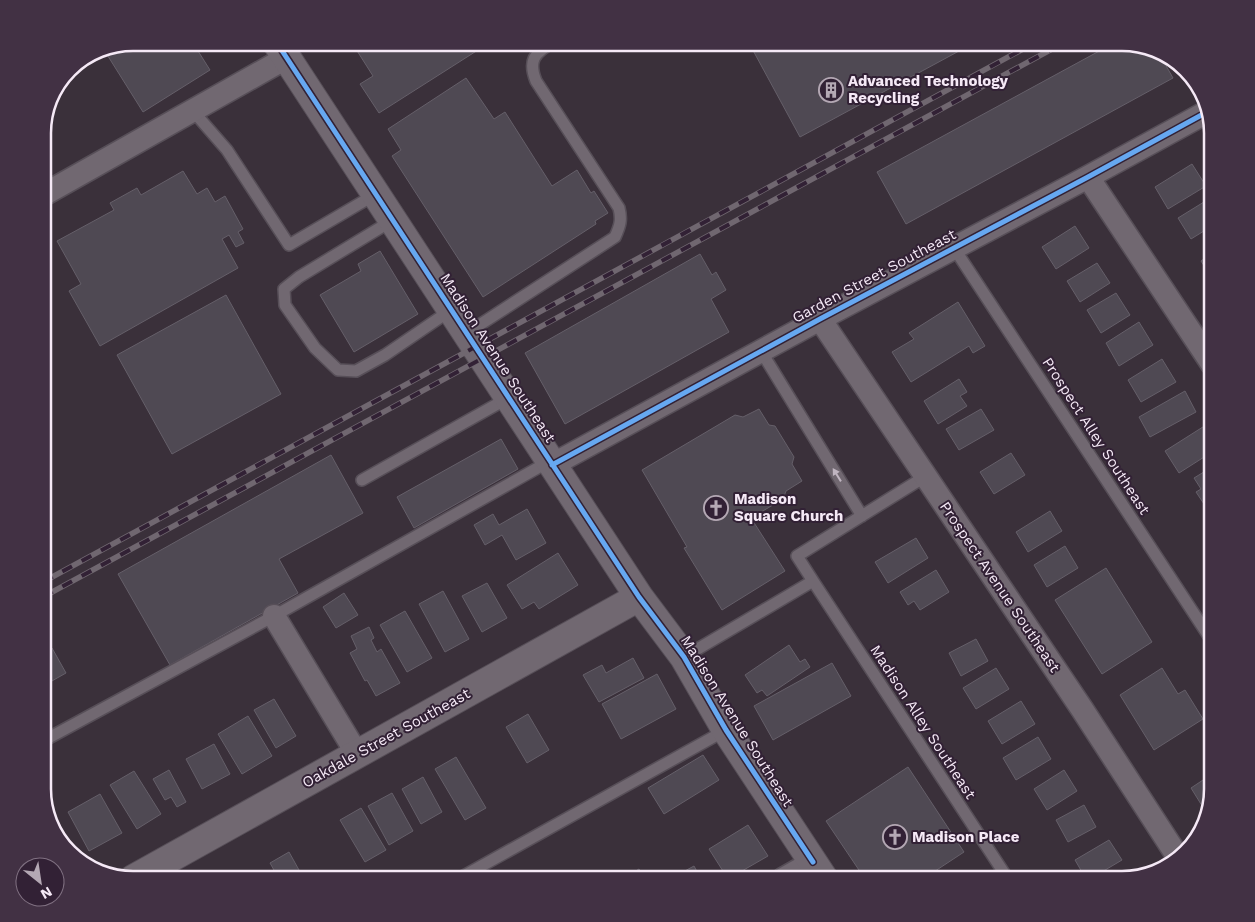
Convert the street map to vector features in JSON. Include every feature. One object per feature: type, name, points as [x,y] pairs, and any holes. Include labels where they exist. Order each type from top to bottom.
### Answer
[{"type":"street","points":[[51,190],[192,111],[275,51]]},
{"type":"street","name":"Madison Avenue Southeast","points":[[284,51],[639,597],[684,657],[726,730],[819,871]]},
{"type":"street","name":"Garden Street Southeast","points":[[551,463],[1202,115]]},
{"type":"street","points":[[1088,177],[1204,352]]},
{"type":"street","name":"Prospect Avenue Southeast","points":[[820,318],[1082,709],[1175,852]]},
{"type":"street","name":"Oakdale Street Southeast","points":[[149,871],[639,597]]},
{"type":"street","points":[[274,616],[357,754]]},
{"type":"lane","points":[[467,333],[615,237],[621,226],[619,208],[536,81],[532,71],[532,61],[539,51]]},
{"type":"lane","points":[[192,111],[227,150],[289,245],[376,194]]},
{"type":"lane","points":[[393,220],[299,277],[284,289],[285,304],[315,348],[338,370],[356,371],[385,355],[451,310]]},
{"type":"lane","name":"Prospect Alley Southeast","points":[[954,248],[1204,629]]},
{"type":"lane","points":[[761,351],[862,516],[926,476]]},
{"type":"lane","points":[[362,480],[508,398]]},
{"type":"lane","points":[[51,737],[551,463]]},
{"type":"lane","name":"Madison Alley Southeast","points":[[862,516],[798,556],[1002,871]]},
{"type":"lane","points":[[684,657],[813,581]]},
{"type":"lane","points":[[474,871],[726,730]]},
{"type":"building","points":[[133,51],[198,51],[210,70],[143,112],[108,56]]},
{"type":"building","points":[[357,51],[476,51],[379,113],[360,84],[373,76]]},
{"type":"building","name":"Advanced Technology Recycling","points":[[753,51],[959,51],[800,137]]},
{"type":"building","points":[[1099,51],[1132,52],[1148,56],[1165,64],[1173,78],[906,224],[877,172]]},
{"type":"building","points":[[466,78],[494,119],[505,112],[552,186],[577,170],[591,193],[594,191],[608,213],[595,221],[596,224],[483,297],[392,156],[401,150],[388,129]]},
{"type":"building","points":[[1192,164],[1204,183],[1204,187],[1168,209],[1155,187]]},
{"type":"building","points":[[183,171],[197,194],[207,188],[215,202],[225,196],[243,229],[238,232],[244,243],[236,247],[229,235],[222,239],[238,268],[100,346],[69,291],[81,284],[57,241],[114,210],[110,203],[137,188],[141,195]]},
{"type":"building","points":[[1204,202],[1204,231],[1191,239],[1178,218]]},
{"type":"building","points":[[1075,226],[1089,248],[1056,269],[1042,247]]},
{"type":"building","points":[[380,251],[418,314],[354,352],[320,295],[361,271],[358,264]]},
{"type":"building","points":[[700,254],[712,275],[716,272],[726,290],[711,299],[729,332],[565,424],[525,353]]},
{"type":"building","points":[[1097,263],[1110,283],[1080,302],[1067,281]]},
{"type":"building","points":[[1116,293],[1130,315],[1101,333],[1087,310]]},
{"type":"building","points":[[226,295],[281,394],[172,454],[117,355]]},
{"type":"building","points":[[958,302],[985,346],[973,353],[969,346],[911,382],[892,352],[914,339],[909,333]]},
{"type":"building","points":[[1139,322],[1153,345],[1119,366],[1106,343]]},
{"type":"building","points":[[1162,359],[1176,382],[1141,402],[1128,380]]},
{"type":"building","points":[[959,379],[967,392],[960,396],[967,406],[938,424],[924,401]]},
{"type":"building","points":[[1185,391],[1196,412],[1150,437],[1139,417]]},
{"type":"building","name":"Madison Square Church","points":[[759,409],[769,425],[775,426],[794,457],[792,464],[802,481],[786,491],[783,499],[751,518],[785,571],[722,610],[684,548],[687,547],[642,470],[735,415],[743,417]]},
{"type":"building","points":[[981,409],[994,430],[959,450],[946,429]]},
{"type":"building","points":[[1204,426],[1204,457],[1179,473],[1165,451]]},
{"type":"building","points":[[501,439],[518,469],[414,528],[397,497]]},
{"type":"building","points":[[1011,453],[1025,475],[994,494],[980,472]]},
{"type":"building","points":[[331,455],[363,513],[279,559],[298,593],[170,665],[118,574]]},
{"type":"building","points":[[1204,472],[1204,504],[1196,492],[1201,489],[1194,478]]},
{"type":"building","points":[[527,509],[546,543],[516,560],[502,535],[485,545],[474,525],[493,514],[499,525]]},
{"type":"building","points":[[1050,511],[1062,531],[1028,552],[1016,532]]},
{"type":"building","points":[[916,538],[928,558],[888,583],[875,562]]},
{"type":"building","points":[[1065,546],[1078,568],[1047,587],[1034,565]]},
{"type":"building","points":[[558,553],[578,585],[539,609],[534,602],[522,609],[507,585]]},
{"type":"building","points":[[1106,568],[1152,642],[1102,674],[1055,600]]},
{"type":"building","points":[[936,570],[949,592],[920,610],[914,601],[908,605],[900,592]]},
{"type":"building","points":[[487,583],[507,618],[482,632],[462,596]]},
{"type":"building","points":[[443,591],[469,639],[445,652],[419,604]]},
{"type":"building","points":[[344,593],[358,615],[336,628],[323,607]]},
{"type":"building","points":[[405,611],[432,658],[407,672],[380,625]]},
{"type":"building","points":[[369,627],[374,638],[371,640],[377,652],[381,649],[400,683],[376,696],[367,680],[365,681],[350,653],[357,649],[351,636]]},
{"type":"building","points":[[976,639],[988,661],[961,676],[949,653]]},
{"type":"building","points":[[789,645],[800,662],[805,659],[810,667],[767,696],[762,690],[757,693],[745,675]]},
{"type":"building","points":[[51,649],[66,673],[51,681]]},
{"type":"building","points":[[633,658],[644,678],[599,702],[583,675],[602,665],[606,673]]},
{"type":"building","points":[[832,663],[851,696],[773,740],[754,706]]},
{"type":"building","points":[[996,668],[1009,689],[976,709],[963,688]]},
{"type":"building","points":[[1162,668],[1178,694],[1185,690],[1203,719],[1154,750],[1120,695]]},
{"type":"building","points":[[657,674],[676,709],[621,739],[602,704]]},
{"type":"building","points":[[274,699],[296,736],[276,748],[254,710]]},
{"type":"building","points":[[1021,701],[1035,724],[1002,744],[988,721]]},
{"type":"building","points":[[528,714],[549,750],[527,763],[506,727]]},
{"type":"building","points":[[248,716],[272,756],[242,774],[218,734]]},
{"type":"building","points":[[1038,737],[1051,759],[1016,780],[1003,758]]},
{"type":"building","points":[[214,744],[230,774],[202,789],[186,759]]},
{"type":"building","points":[[703,755],[719,780],[664,814],[648,788]]},
{"type":"building","points":[[456,757],[486,808],[465,820],[435,769]]},
{"type":"building","name":"Madison Place","points":[[908,767],[964,852],[935,871],[860,871],[826,821]]},
{"type":"building","points":[[169,770],[186,802],[177,807],[171,797],[165,800],[153,779]]},
{"type":"building","points":[[1064,770],[1077,791],[1047,810],[1034,789]]},
{"type":"building","points":[[134,771],[161,814],[137,829],[110,785]]},
{"type":"building","points":[[423,777],[442,812],[421,824],[402,789]]},
{"type":"building","points":[[1204,779],[1202,805],[1191,788]]},
{"type":"building","points":[[392,793],[413,831],[389,845],[368,806]]},
{"type":"building","points":[[100,794],[122,833],[89,851],[68,812]]},
{"type":"building","points":[[1084,805],[1096,827],[1068,842],[1056,820]]},
{"type":"building","points":[[361,808],[386,850],[365,862],[340,820]]},
{"type":"building","points":[[748,825],[768,856],[742,871],[723,871],[709,849]]},
{"type":"building","points":[[1109,840],[1122,860],[1103,871],[1081,871],[1075,860]]},
{"type":"building","points":[[289,852],[300,871],[274,871],[270,863]]},
{"type":"building","points":[[694,866],[697,871],[685,871]]},
{"type":"railway","points":[[51,578],[1019,51]]},
{"type":"railway","points":[[51,593],[1048,51]]},
{"type":"cycle path","points":[[282,51],[639,597],[684,657],[726,730],[813,862]]},
{"type":"cycle path","points":[[552,465],[1201,115]]},
{"type":"place","name":"Advanced Technology Recycling","points":[[831,90]]},
{"type":"place","name":"Madison Square Church","points":[[716,508]]},
{"type":"place","name":"Madison Place","points":[[895,837]]}]
